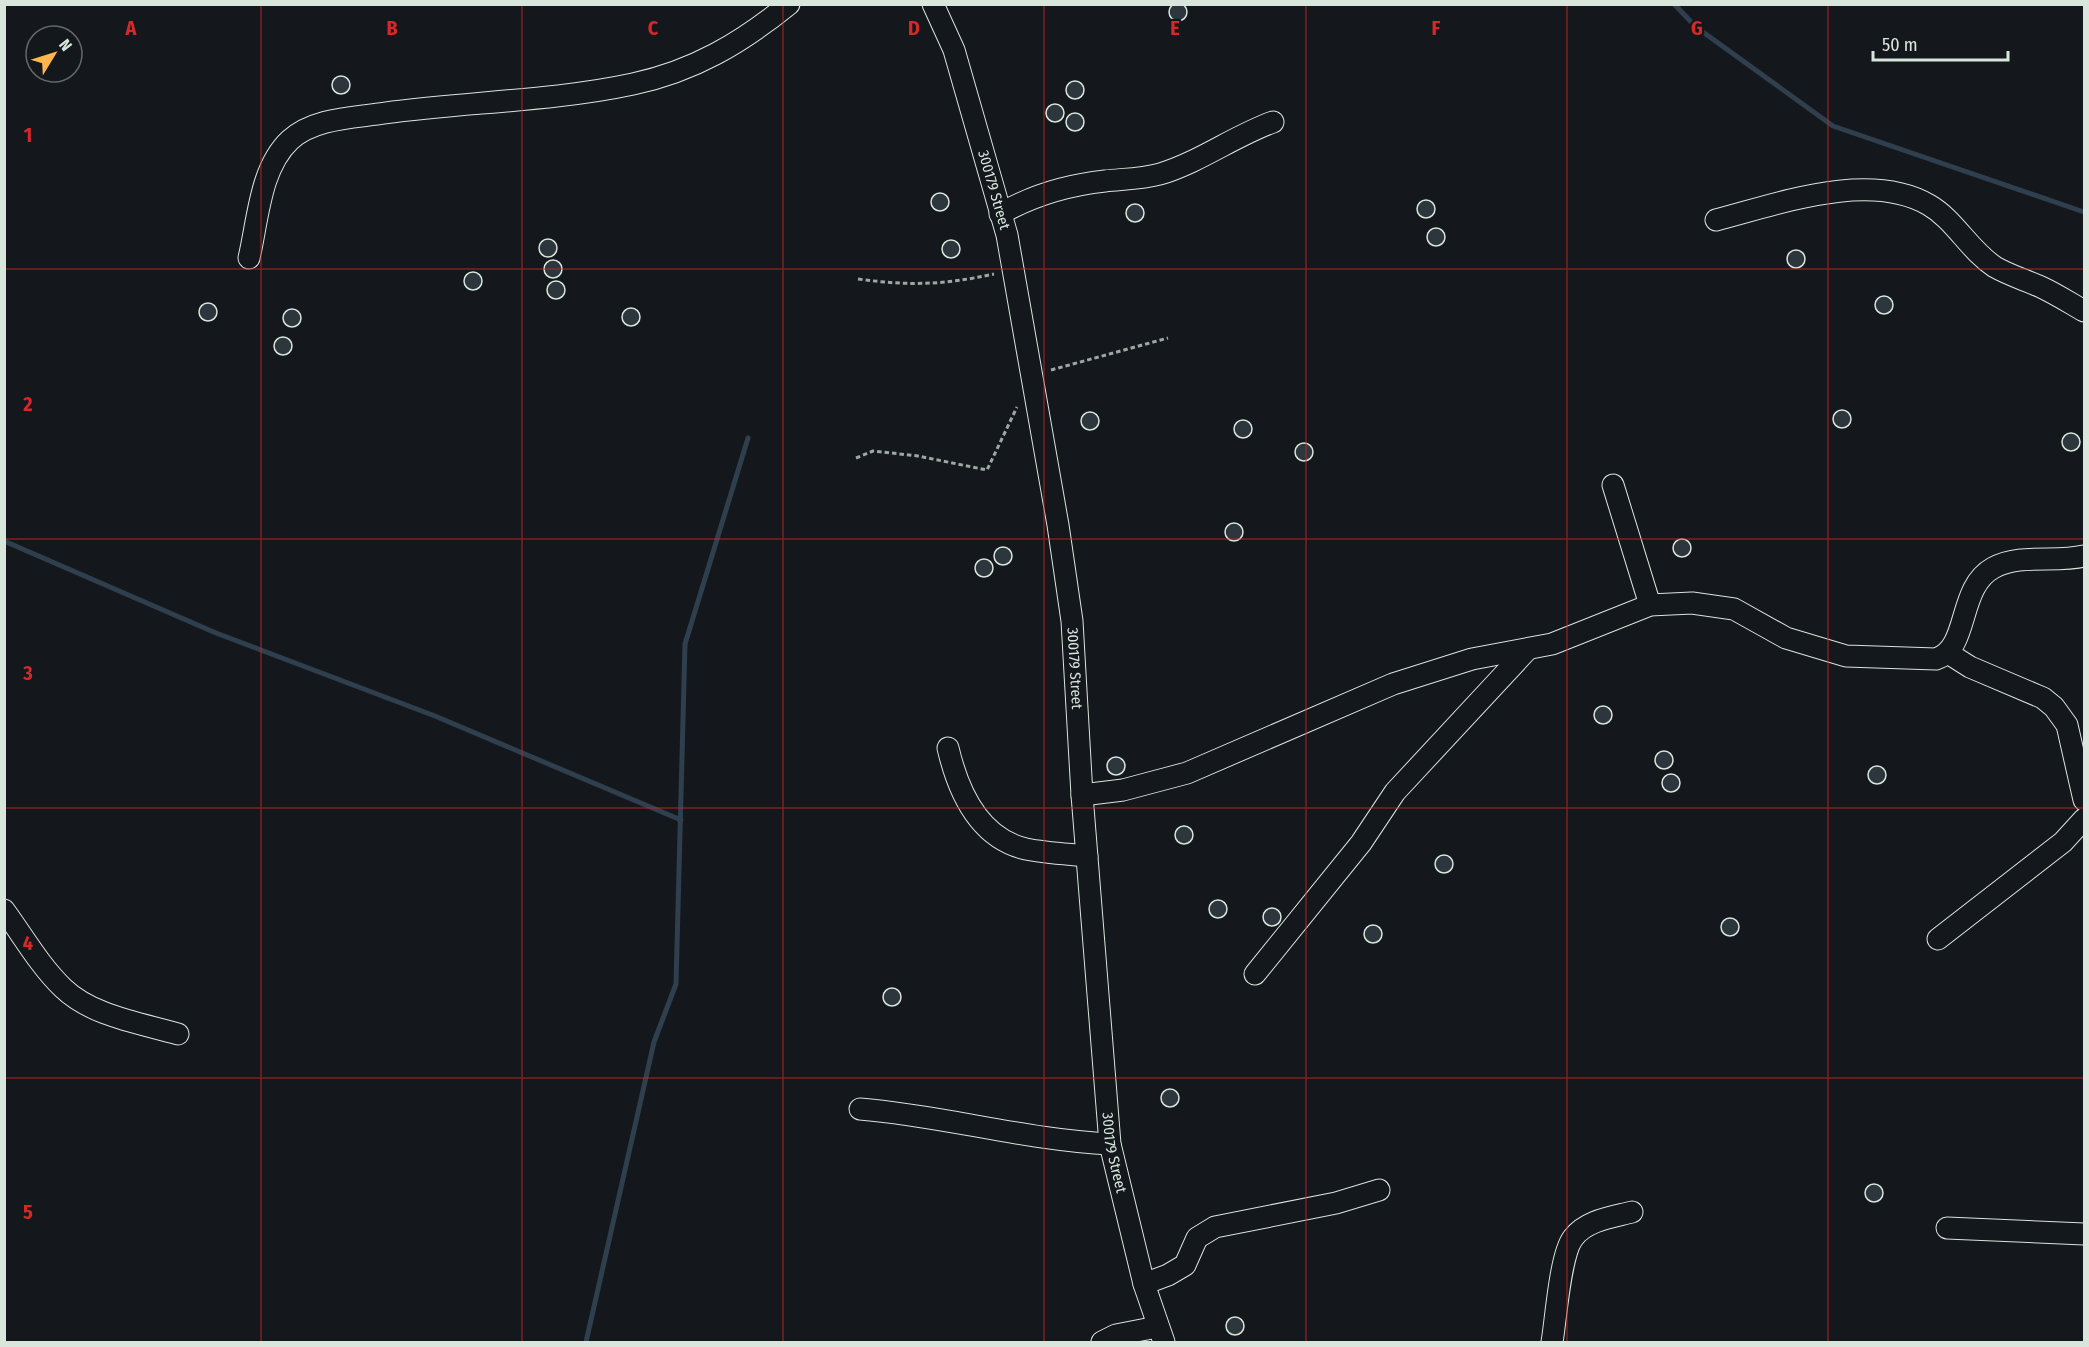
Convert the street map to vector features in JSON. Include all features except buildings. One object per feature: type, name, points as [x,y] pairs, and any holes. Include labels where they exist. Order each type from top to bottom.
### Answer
[{"type":"street","points":[[249,258],[271,164],[289,141],[304,129],[328,122],[426,107],[613,88],[653,80],[715,57],[742,41],[789,4]]},
{"type":"street","name":"300179 Street","points":[[933,4],[954,50],[1000,214],[1013,270],[1069,589],[1082,795],[1110,1144],[1144,1284],[1160,1335]]},
{"type":"street","points":[[1000,214],[1038,195],[1083,184],[1150,176],[1172,170],[1244,133],[1273,122]]},
{"type":"street","points":[[1716,220],[1814,195],[1845,191],[1869,190],[1914,198],[1945,217],[1974,250],[1994,266],[2085,311]]},
{"type":"street","points":[[1613,485],[1650,605]]},
{"type":"street","points":[[1082,795],[1123,790],[1187,773],[1393,684],[1472,659],[1526,651],[1552,644],[1650,605],[1703,604],[1734,609],[1786,638],[1846,656],[1927,660],[1948,653],[1958,632],[1969,594],[1978,580],[1991,569],[2004,563],[2021,560],[2085,556]]},
{"type":"street","points":[[1255,974],[1361,843],[1395,792],[1526,651]]},
{"type":"street","points":[[1948,653],[1970,667],[2043,698],[2054,707],[2067,725],[2085,800]]},
{"type":"street","points":[[948,748],[955,779],[963,796],[974,813],[989,829],[1006,842],[1026,849],[1087,856]]},
{"type":"street","points":[[1938,939],[2063,842],[2085,819]]},
{"type":"street","points":[[4,910],[51,975],[82,1002],[100,1011],[178,1034]]},
{"type":"street","points":[[860,1110],[919,1115],[1049,1140],[1110,1144]]},
{"type":"street","points":[[1144,1284],[1168,1275],[1185,1265],[1197,1238],[1215,1227],[1336,1203],[1379,1190]]},
{"type":"street","points":[[1552,1342],[1564,1267],[1573,1238],[1598,1221],[1632,1212]]},
{"type":"street","points":[[1947,1228],[2085,1234]]},
{"type":"street","points":[[1102,1342],[1116,1335],[1160,1335]]},
{"type":"path","points":[[858,279],[906,285],[941,283],[1013,270]]},
{"type":"path","points":[[1032,375],[1168,338]]},
{"type":"path","points":[[856,458],[873,451],[918,456],[987,470],[1017,407]]},
{"type":"waterway","points":[[1674,4],[1696,27],[1833,126],[2084,212]]},
{"type":"waterway","points":[[586,1342],[654,1042],[676,984],[685,644],[748,438]]},
{"type":"waterway","points":[[4,541],[216,633],[435,716],[681,820]]}]
